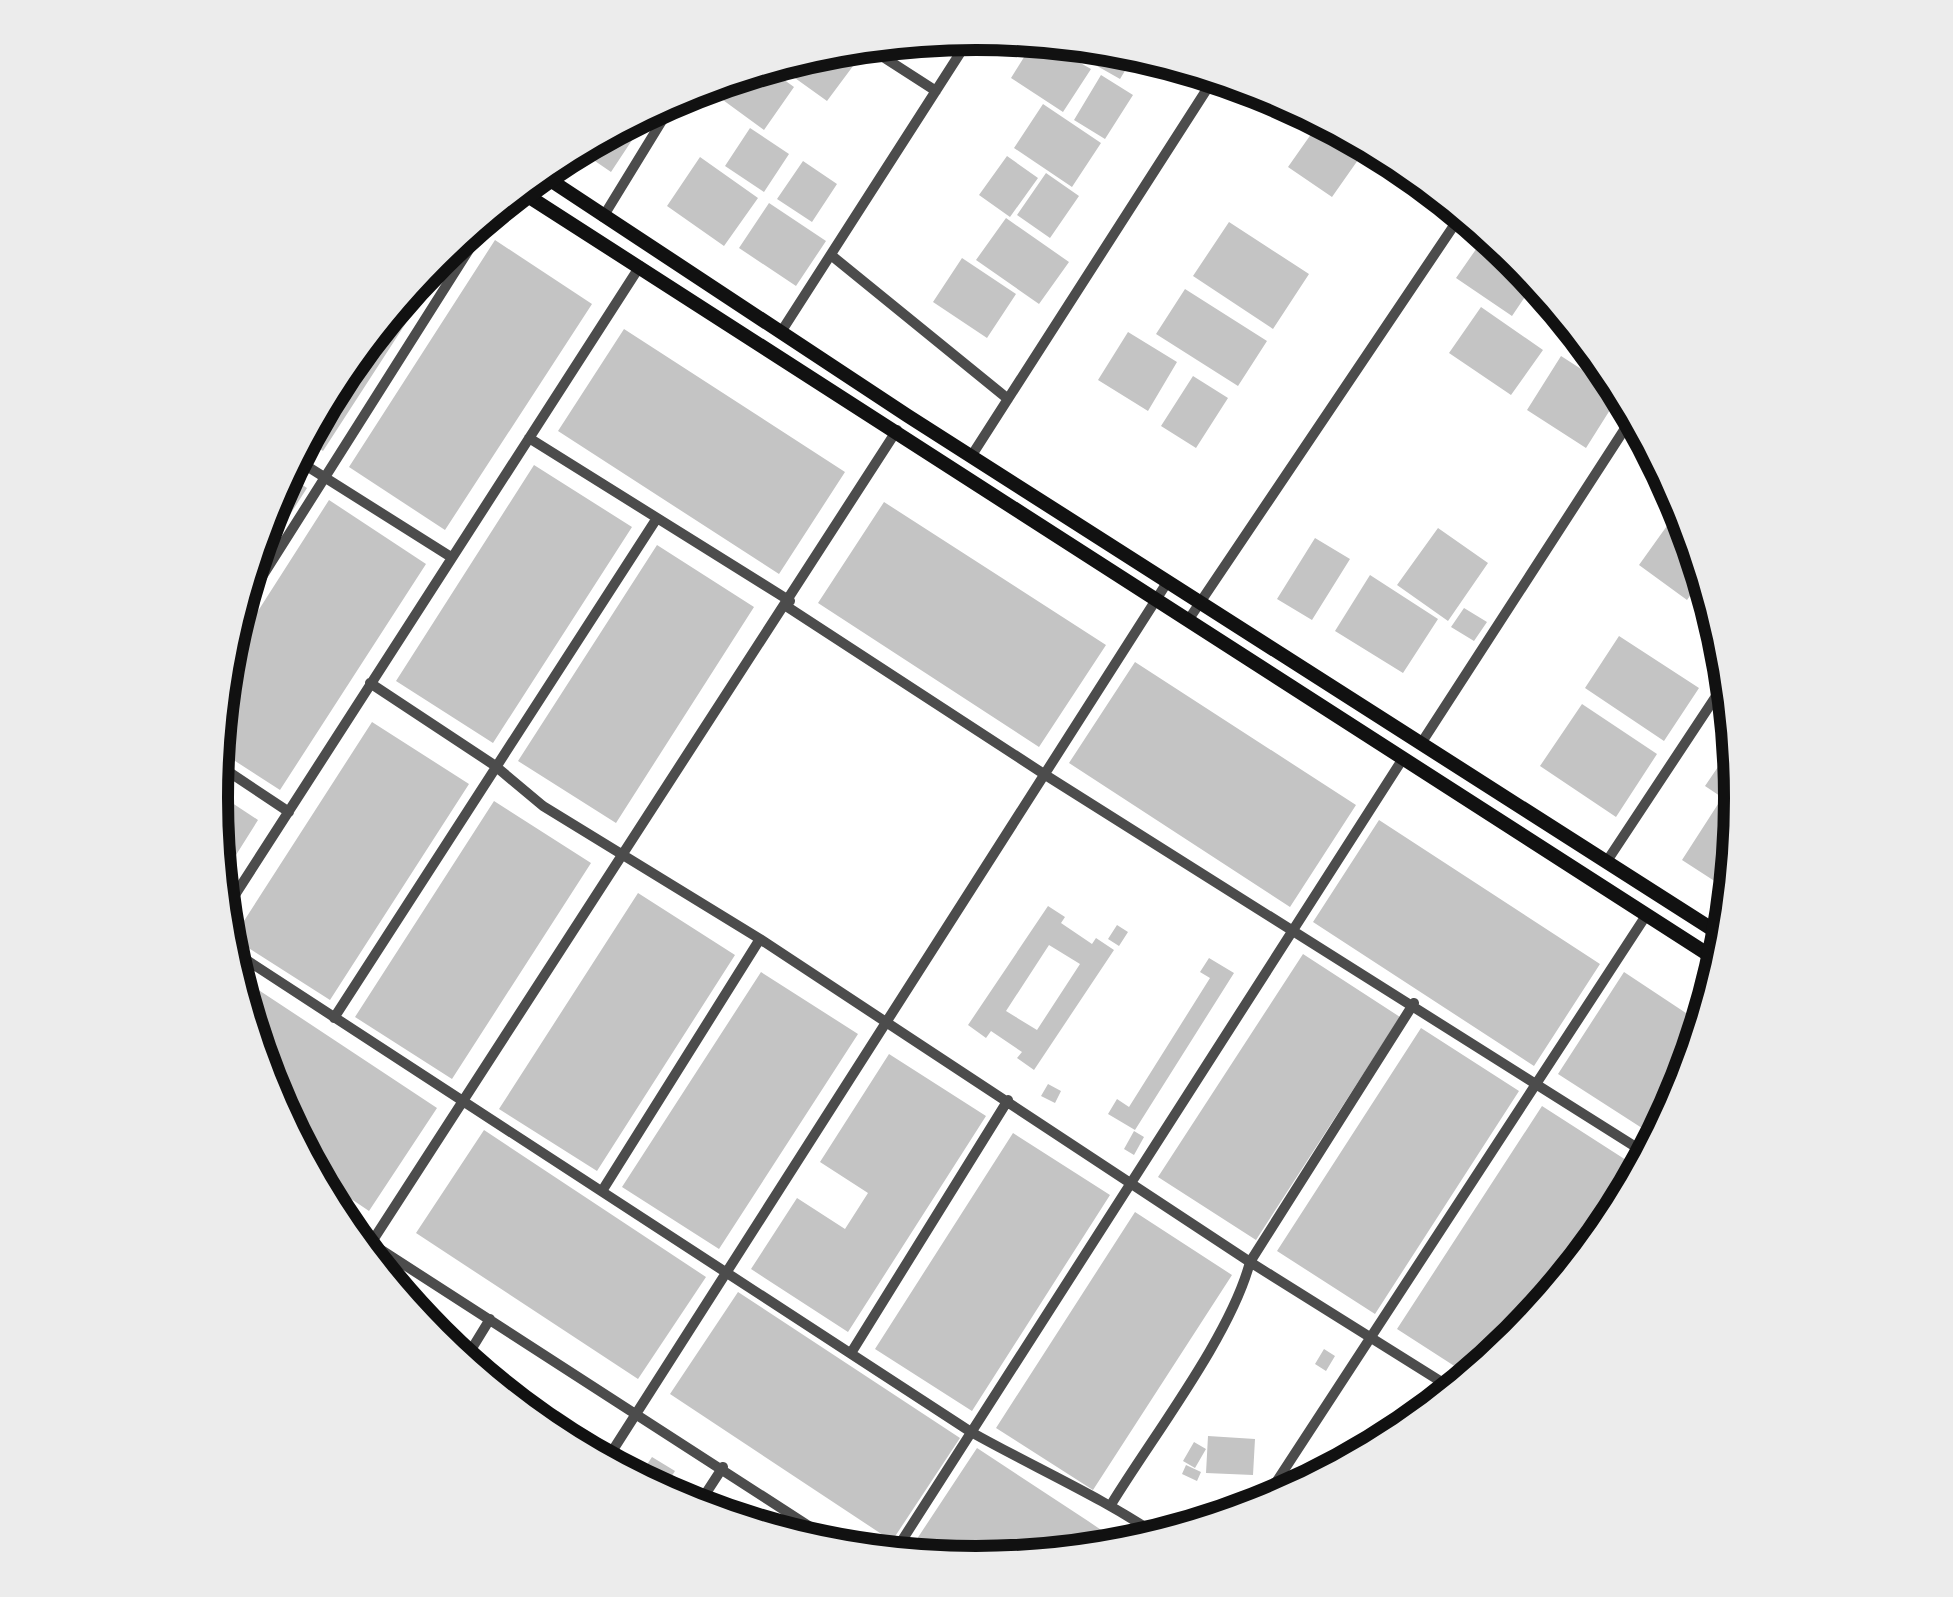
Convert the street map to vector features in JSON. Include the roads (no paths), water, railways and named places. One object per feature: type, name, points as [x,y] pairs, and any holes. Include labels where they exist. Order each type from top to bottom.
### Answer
[{"type":"main road","points":[[553,182],[1713,930]]},
{"type":"main road","points":[[531,198],[1709,955]]},
{"type":"street","points":[[781,332],[962,51]]},
{"type":"street","points":[[881,56],[936,91]]},
{"type":"street","points":[[972,455],[1208,87]]},
{"type":"street","points":[[603,217],[663,119]]},
{"type":"street","points":[[1189,619],[1455,224]]},
{"type":"street","points":[[263,575],[470,248]]},
{"type":"street","points":[[831,255],[1008,399]]},
{"type":"street","points":[[234,896],[640,266]]},
{"type":"street","points":[[1422,742],[1626,426]]},
{"type":"street","points":[[373,1241],[897,430]]},
{"type":"street","points":[[528,438],[788,603],[1046,776],[1638,1148]]},
{"type":"street","points":[[306,466],[451,558]]},
{"type":"street","points":[[334,1018],[657,518]]},
{"type":"street","points":[[612,1452],[1168,581]]},
{"type":"street","points":[[370,683],[494,766],[544,806],[760,939],[1250,1262],[1443,1383]]},
{"type":"street","points":[[1607,860],[1718,693]]},
{"type":"street","points":[[900,1543],[1402,760]]},
{"type":"street","points":[[229,772],[289,812]]},
{"type":"street","points":[[1275,1485],[1647,914]]},
{"type":"street","points":[[602,1191],[760,939]]},
{"type":"street","points":[[246,960],[971,1432],[1081,1494],[1112,1503],[1147,1527]]},
{"type":"street","points":[[1112,1503],[1224,1323],[1250,1262],[1414,1004]]},
{"type":"street","points":[[851,1353],[1008,1100]]},
{"type":"street","points":[[378,1247],[815,1529]]},
{"type":"street","points":[[471,1350],[490,1319]]},
{"type":"street","points":[[705,1495],[723,1467]]}]
